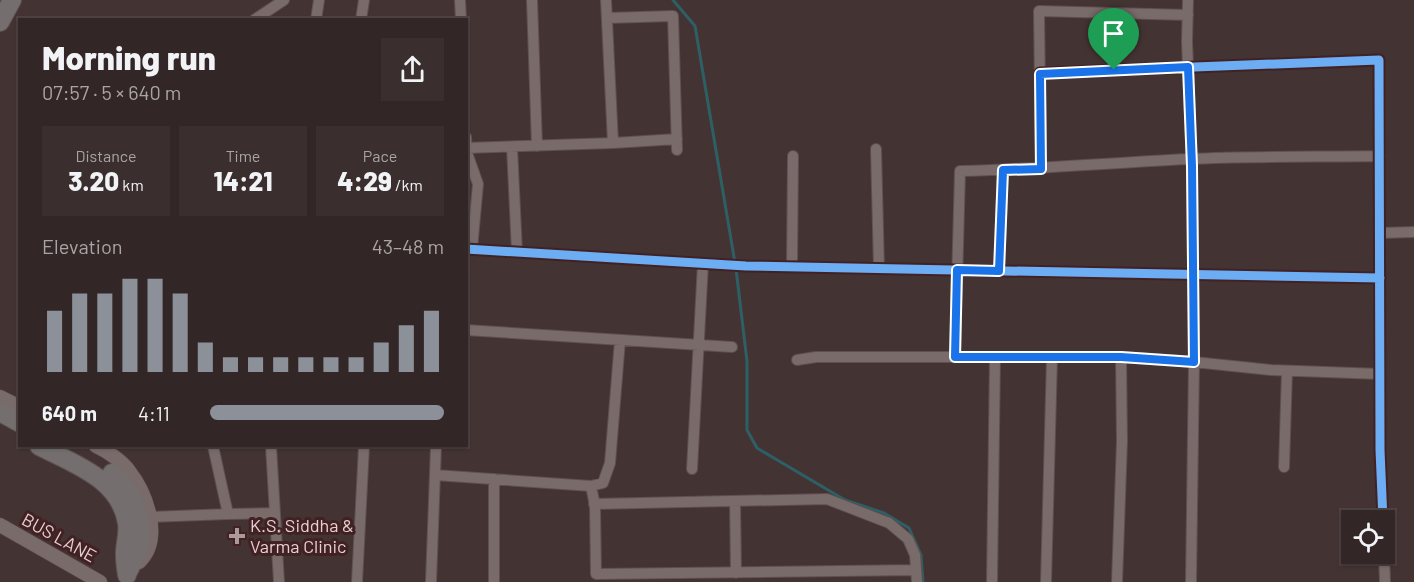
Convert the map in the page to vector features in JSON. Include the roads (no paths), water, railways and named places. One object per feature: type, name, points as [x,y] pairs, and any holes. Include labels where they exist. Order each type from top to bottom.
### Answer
[{"type":"main road","points":[[0,5],[4,0]]},
{"type":"main road","points":[[0,22],[12,0]]},
{"type":"main road","points":[[0,412],[18,422]]},
{"type":"main road","points":[[0,426],[18,435]]},
{"type":"main road","points":[[41,447],[88,471],[108,486],[124,512],[128,533],[133,544]]},
{"type":"main road","points":[[65,447],[107,469],[129,492],[138,513],[140,525],[133,544],[124,555],[125,578]]},
{"type":"street","points":[[257,18],[284,0]]},
{"type":"street","points":[[316,18],[319,0]]},
{"type":"street","points":[[361,18],[364,0]]},
{"type":"street","points":[[460,0],[461,18]]},
{"type":"street","points":[[532,0],[537,146]]},
{"type":"street","points":[[606,0],[613,143]]},
{"type":"street","points":[[1188,0],[1194,362],[1191,582]]},
{"type":"street","points":[[1041,169],[1039,11],[1188,15]]},
{"type":"street","points":[[607,18],[672,16],[677,150]]},
{"type":"street","points":[[1040,74],[1379,60],[1383,510]]},
{"type":"street","points":[[468,148],[613,143],[677,138]]},
{"type":"street","points":[[512,147],[517,252]]},
{"type":"street","points":[[876,149],[879,269]]},
{"type":"street","points":[[468,151],[478,184],[469,249],[792,267],[1380,278]]},
{"type":"street","points":[[792,267],[793,156]]},
{"type":"street","points":[[955,357],[960,171],[1041,169],[1078,164],[1191,159],[1380,156]]},
{"type":"street","points":[[999,271],[1003,170]]},
{"type":"street","points":[[1380,233],[1414,232]]},
{"type":"street","points":[[692,469],[703,263]]},
{"type":"street","points":[[468,330],[732,347]]},
{"type":"street","points":[[435,476],[591,486],[603,483],[610,463],[620,340]]},
{"type":"street","points":[[797,360],[816,357],[1121,357],[1287,371],[1380,374]]},
{"type":"street","points":[[992,582],[995,357]]},
{"type":"street","points":[[1046,582],[1052,357]]},
{"type":"street","points":[[1117,582],[1122,441],[1121,357]]},
{"type":"street","points":[[1284,466],[1287,371]]},
{"type":"street","points":[[0,397],[18,406]]},
{"type":"street","points":[[97,447],[128,469],[142,490],[150,517],[151,540],[144,558],[125,578]]},
{"type":"street","points":[[213,447],[228,514]]},
{"type":"street","points":[[271,447],[279,582]]},
{"type":"street","points":[[357,582],[364,447]]},
{"type":"street","points":[[431,582],[436,447]]},
{"type":"street","points":[[494,479],[494,582]]},
{"type":"street","points":[[591,486],[594,504],[596,578],[736,573],[916,576],[915,555],[909,539],[888,523],[827,499],[594,504]]},
{"type":"street","points":[[735,501],[736,573]]},
{"type":"street","points":[[150,517],[275,513]]},
{"type":"street","name":"BUS LANE","points":[[0,525],[100,582]]},
{"type":"street","points":[[1384,564],[1385,582]]},
{"type":"waterway","points":[[673,0],[695,26],[735,263]]},
{"type":"waterway","points":[[736,269],[747,361],[747,430],[757,448],[845,500],[884,513],[909,528],[921,555],[923,582]]},
{"type":"place","name":"K.S. Siddha & Varma Clinic","points":[[237,536]]}]
